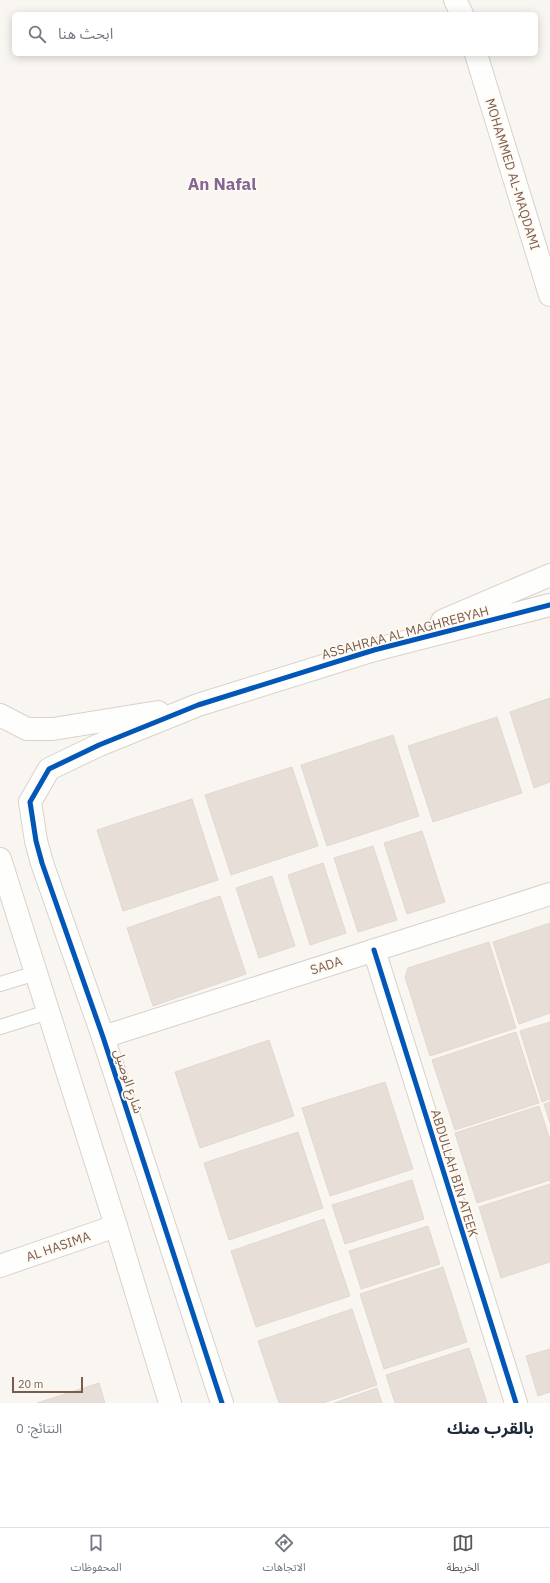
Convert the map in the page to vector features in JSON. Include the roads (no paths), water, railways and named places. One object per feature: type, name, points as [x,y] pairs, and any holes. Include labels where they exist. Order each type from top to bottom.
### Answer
[{"type":"street","points":[[455,0],[462,12]]},
{"type":"street","points":[[460,0],[463,12]]},
{"type":"street","name":"MOHAMMED AL-MAQDAMI","points":[[477,56],[550,295]]},
{"type":"street","points":[[374,650],[550,575]]},
{"type":"street","name":"ASSAHRAA AL MAGHREBYAH","points":[[198,705],[374,650],[550,605]]},
{"type":"street","points":[[0,714],[27,728],[53,729],[198,705]]},
{"type":"street","name":"شارع الوصيل","points":[[198,705],[99,745],[49,768],[30,802],[36,841],[42,864],[103,1037],[222,1403]]},
{"type":"street","points":[[0,860],[116,1226],[170,1403]]},
{"type":"street","name":"SADA","points":[[103,1037],[550,894]]},
{"type":"street","name":"ABDULLAH BIN ATEEK","points":[[374,950],[516,1403]]},
{"type":"street","name":"AL HASIMA","points":[[0,1266],[116,1226]]},
{"type":"lane","points":[[0,984],[36,973]]},
{"type":"lane","points":[[0,1027],[48,1012]]},
{"type":"district","name":"An Nafal","points":[[222,184]]}]
